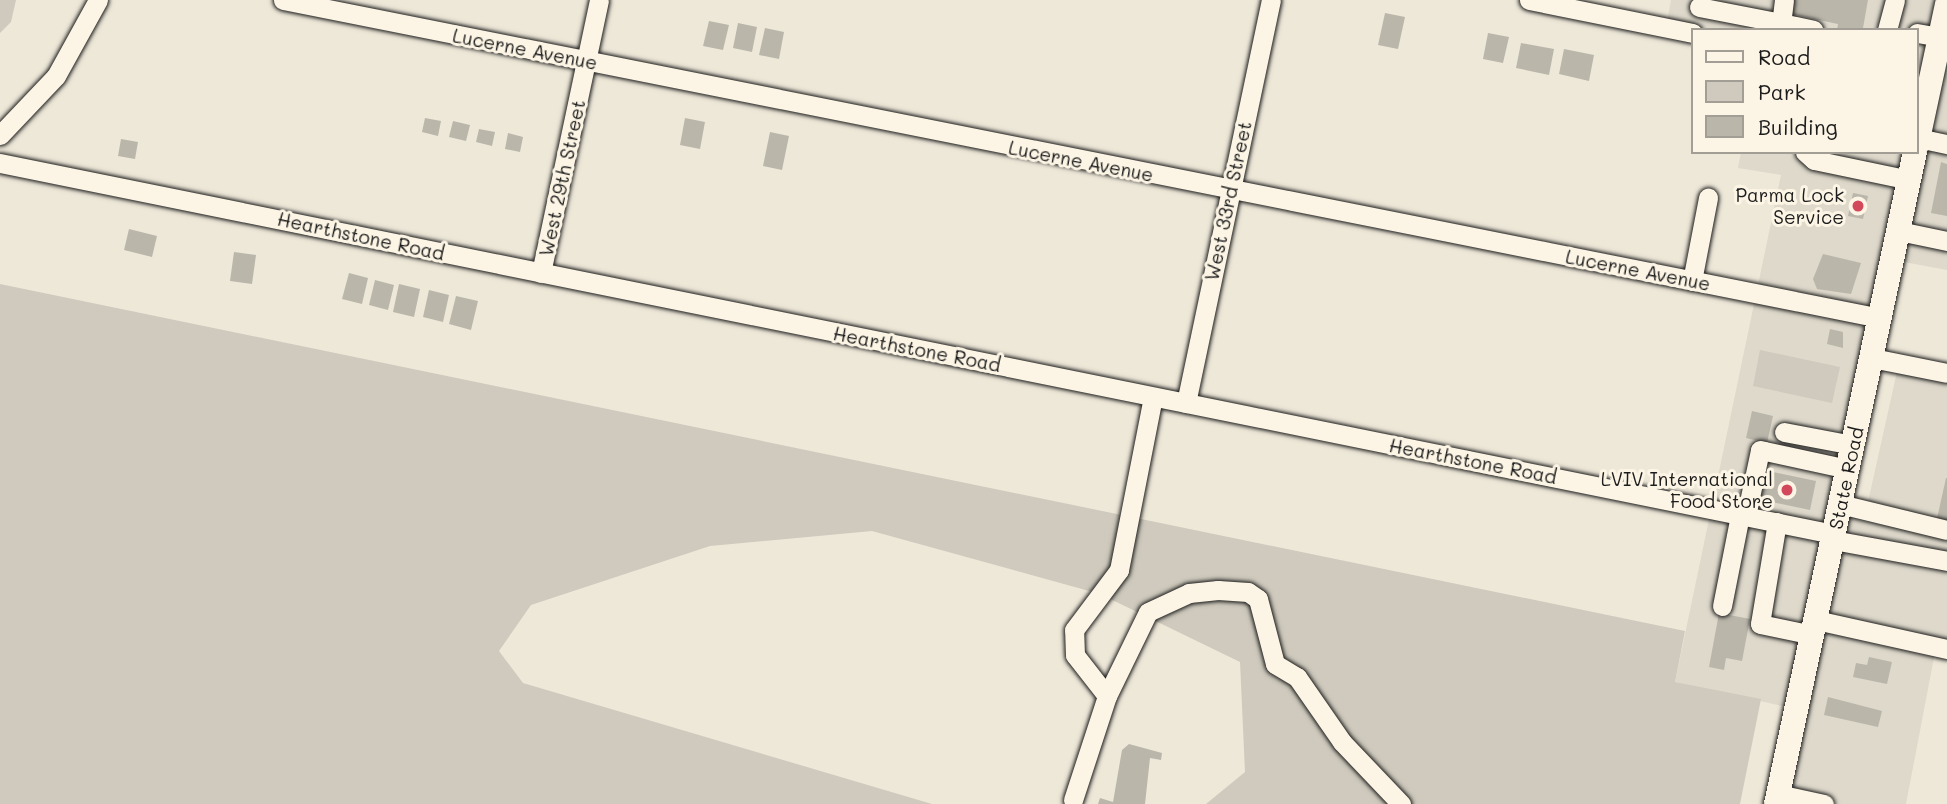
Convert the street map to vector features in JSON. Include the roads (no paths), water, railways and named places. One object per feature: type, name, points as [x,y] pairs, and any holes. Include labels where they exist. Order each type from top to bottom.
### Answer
[{"type":"main road","name":"State Road","points":[[1919,126],[1929,35],[1947,4]]},
{"type":"main road","name":"State Road","points":[[1777,799],[1915,154]]},
{"type":"street","points":[[0,135],[56,76],[98,0]]},
{"type":"street","name":"Lucerne Avenue","points":[[283,0],[1230,191],[1880,318]]},
{"type":"street","name":"West 29th Street","points":[[541,273],[599,0]]},
{"type":"street","name":"West 33rd Street","points":[[1186,403],[1270,0]]},
{"type":"street","points":[[1529,0],[1692,32]]},
{"type":"street","points":[[1695,28],[1699,4],[1741,8],[1781,27],[1784,0]]},
{"type":"street","points":[[1893,28],[1895,0]]},
{"type":"street","points":[[1919,135],[1947,144]]},
{"type":"street","points":[[1807,154],[1814,160],[1910,180]]},
{"type":"street","name":"Hearthstone Road","points":[[0,163],[1777,522],[1947,561]]},
{"type":"street","points":[[1692,281],[1708,198]]},
{"type":"street","points":[[1899,231],[1947,241]]},
{"type":"street","points":[[1872,358],[1947,373]]},
{"type":"street","points":[[1107,696],[1075,656],[1074,630],[1119,570],[1153,397]]},
{"type":"street","points":[[1784,432],[1809,437],[1850,457]]},
{"type":"street","points":[[1805,459],[1809,437]]},
{"type":"street","points":[[1722,606],[1760,450],[1805,459],[1850,457]]},
{"type":"street","points":[[1840,504],[1947,530]]},
{"type":"street","points":[[1777,522],[1760,624],[1814,628],[1947,649]]},
{"type":"street","points":[[1073,800],[1107,696],[1139,626],[1159,602],[1189,593],[1248,592],[1265,614],[1275,664],[1297,677],[1342,742],[1401,804]]},
{"type":"street","points":[[1777,799],[1824,804]]},
{"type":"place","name":"Parma Lock Service","points":[[1858,206]]},
{"type":"place","name":"LVIV International Food Store","points":[[1787,490]]}]
